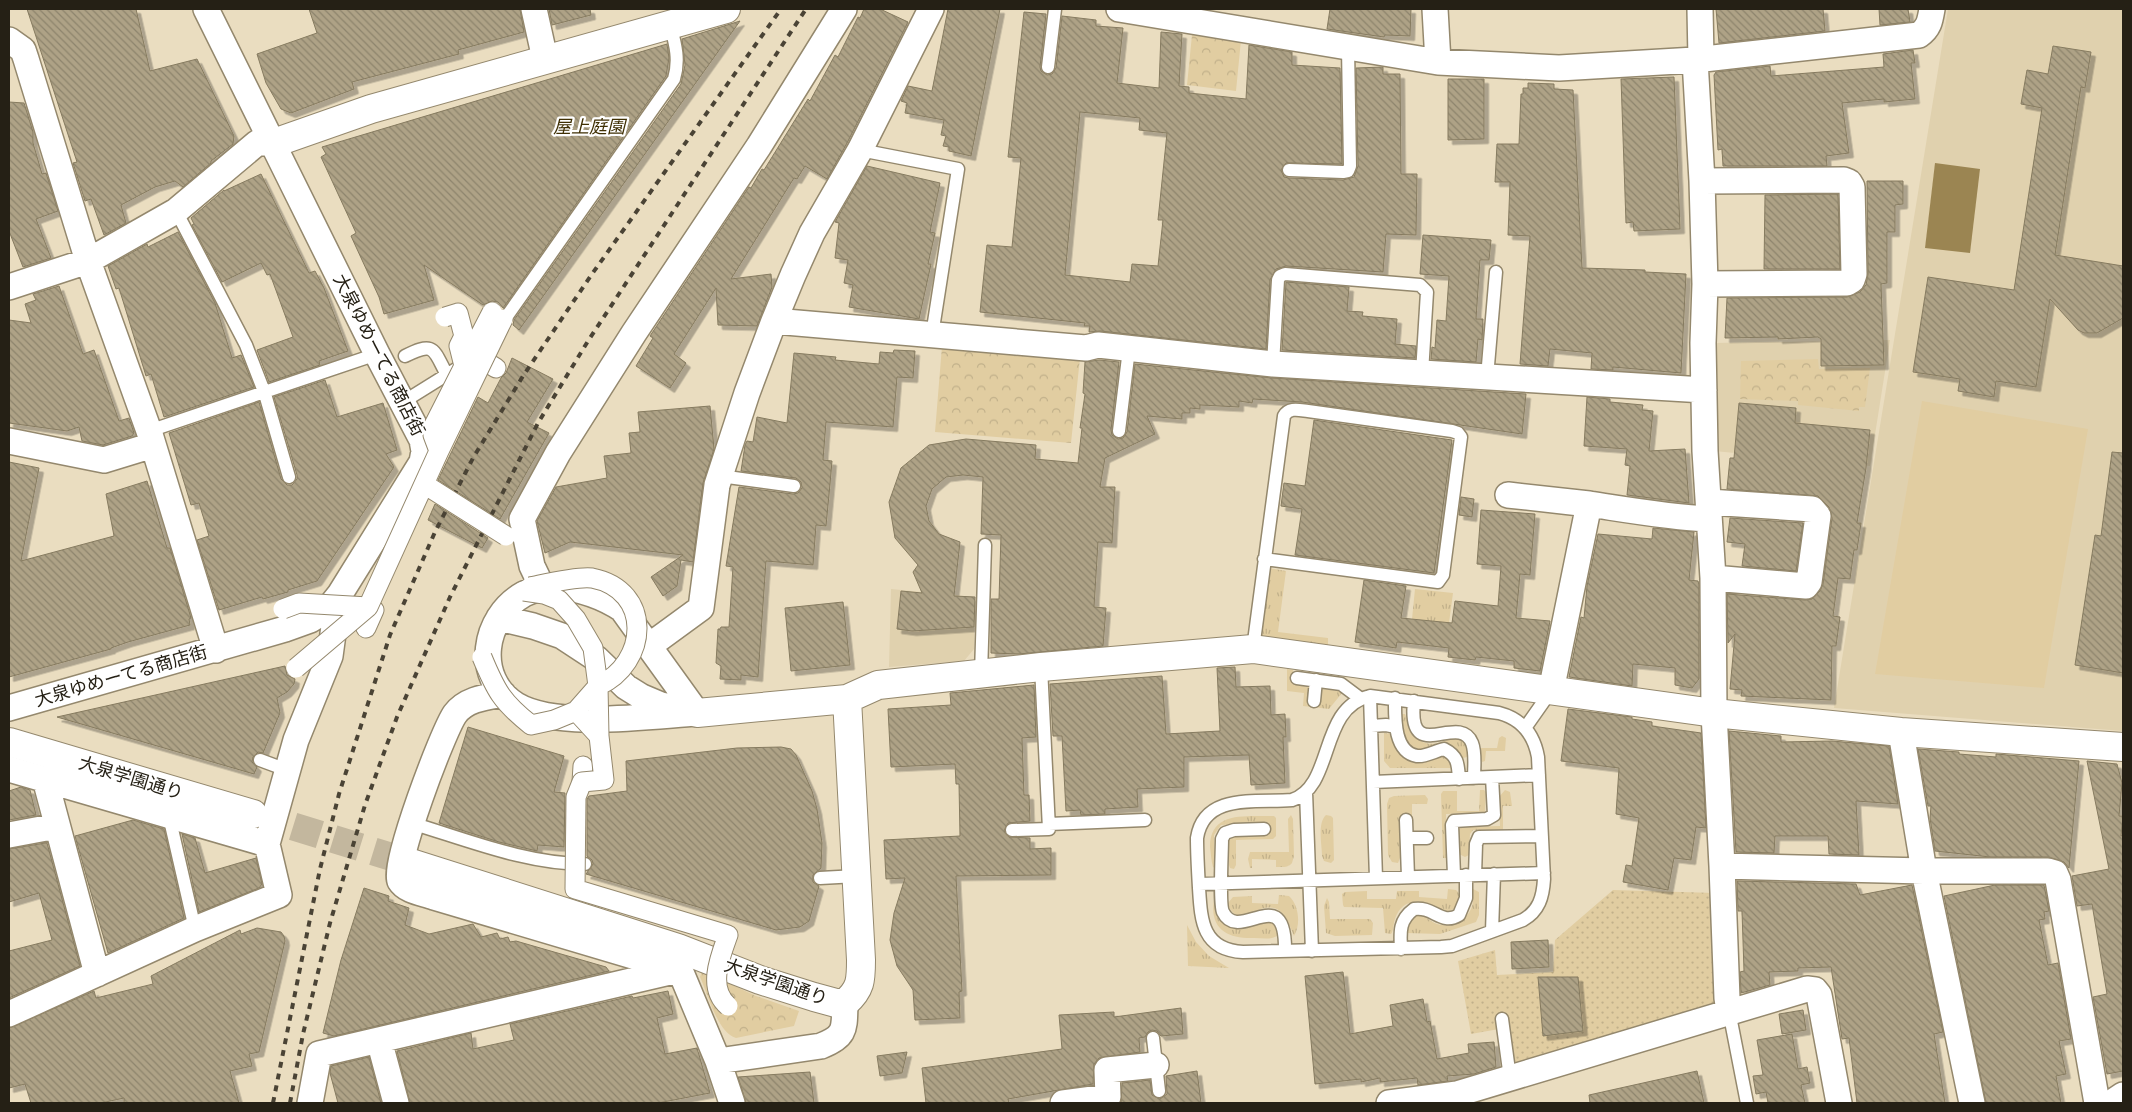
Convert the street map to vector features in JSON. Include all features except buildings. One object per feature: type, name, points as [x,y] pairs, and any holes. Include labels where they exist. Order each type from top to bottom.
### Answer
[{"type":"street","name":"大泉ゆめーてる商店街","points":[[9,708],[216,650],[310,620],[328,609],[371,547],[422,462],[424,451],[422,440],[377,354],[206,9]]},
{"type":"street","points":[[534,9],[545,58]]},
{"type":"street","points":[[9,287],[88,261],[176,211],[257,144],[274,143],[370,109],[545,58],[726,9]]},
{"type":"street","points":[[532,588],[532,566],[522,519],[573,429],[759,146],[844,9]]},
{"type":"street","points":[[482,657],[494,686],[510,708],[531,725],[554,720],[576,711],[598,686],[608,681],[625,664],[635,645],[645,636],[701,608],[720,476],[774,321],[812,233],[860,150],[931,9]]},
{"type":"street","points":[[1119,9],[1194,16],[1348,48],[1438,62],[1559,68],[1698,60],[1918,35],[1926,30],[1930,23],[1932,9]]},
{"type":"street","points":[[1436,9],[1438,62]]},
{"type":"street","points":[[1700,9],[1698,60],[1705,284],[1705,451],[1713,578],[1714,713],[1729,1011]]},
{"type":"street","points":[[9,40],[23,50],[88,261],[151,438],[216,650]]},
{"type":"street","points":[[1702,181],[1844,180],[1849,182],[1852,187],[1854,274],[1852,280],[1847,283],[1705,284]]},
{"type":"street","points":[[445,317],[458,314],[464,336],[459,346],[464,366]]},
{"type":"street","points":[[366,628],[371,608],[439,451],[490,364],[498,316],[464,366],[433,427],[433,435],[439,451]]},
{"type":"street","points":[[774,321],[1086,348],[1098,345],[1272,364],[1704,390]]},
{"type":"street","points":[[9,441],[104,460],[151,438]]},
{"type":"street","points":[[424,484],[506,536]]},
{"type":"street","points":[[1508,496],[1589,504],[1642,511],[1656,515],[1709,511],[1812,509],[1818,516],[1809,582],[1806,586],[1713,578]]},
{"type":"street","points":[[1551,691],[1589,504]]},
{"type":"street","points":[[532,588],[559,600],[576,619],[593,648],[598,686],[599,736],[604,780],[582,774],[576,797],[575,889],[728,935],[715,979],[721,1000],[728,1006]]},
{"type":"street","points":[[696,713],[645,636],[622,609],[608,599],[574,588],[532,588],[512,604],[499,618],[491,635],[488,664],[493,680],[503,694],[516,705],[541,714],[565,718],[594,719],[696,713],[847,699],[878,684],[1253,649],[1714,713],[1901,732],[2123,746]]},
{"type":"street","points":[[283,609],[299,603],[371,608]]},
{"type":"street","points":[[296,668],[371,608]]},
{"type":"street","points":[[9,1014],[194,929],[279,895],[267,844],[296,740],[330,656],[335,618],[328,609]]},
{"type":"street","points":[[499,618],[533,626],[562,636],[597,659],[626,687],[642,697],[661,705],[696,713]]},
{"type":"street","points":[[503,694],[478,699],[465,705],[455,714],[446,732],[411,823],[398,872],[400,880],[407,888],[680,970]]},
{"type":"street","name":"大泉学園通り","points":[[412,863],[678,948],[760,980],[836,1003],[845,1003],[855,995],[861,981],[847,699]]},
{"type":"street","points":[[576,711],[599,736]]},
{"type":"street","points":[[1901,732],[1924,871],[1972,1103]]},
{"type":"street","name":"大泉学園通り","points":[[9,742],[253,814]]},
{"type":"street","points":[[9,769],[267,844]]},
{"type":"street","points":[[45,779],[97,974]]},
{"type":"street","points":[[9,835],[57,826]]},
{"type":"street","points":[[1722,866],[1924,871],[2048,871],[2055,873],[2058,880],[2097,1103]]},
{"type":"street","points":[[310,1103],[319,1054],[680,970]]},
{"type":"street","points":[[680,970],[718,1060],[732,1103]]},
{"type":"street","points":[[1389,1103],[1458,1099],[1510,1078],[1808,988],[1815,990],[1820,996],[1839,1103]]},
{"type":"street","points":[[718,1060],[821,1046],[836,1040],[844,1030],[845,1003]]},
{"type":"street","points":[[379,1040],[396,1103]]},
{"type":"street","points":[[1063,1103],[1108,1097],[1107,1070],[1156,1065]]},
{"type":"street","points":[[2112,1103],[2123,1095]]},
{"type":"lane","points":[[1048,67],[1055,9]]},
{"type":"lane","points":[[402,402],[462,366],[488,342],[668,88],[678,67],[678,56],[670,24]]},
{"type":"lane","points":[[1289,170],[1348,171],[1350,166],[1348,48]]},
{"type":"lane","points":[[860,150],[958,169],[932,335]]},
{"type":"lane","points":[[176,211],[246,345],[265,394],[289,477]]},
{"type":"lane","points":[[1487,377],[1496,272]]},
{"type":"lane","points":[[1272,364],[1278,280],[1280,276],[1285,274],[1420,285],[1425,288],[1427,292],[1422,373]]},
{"type":"lane","points":[[405,356],[422,347],[429,348],[434,351],[446,375]]},
{"type":"lane","points":[[1119,431],[1129,349]]},
{"type":"lane","points":[[151,438],[265,394],[377,354]]},
{"type":"lane","points":[[1253,649],[1264,559],[1284,416],[1287,412],[1292,409],[1452,431],[1458,433],[1461,437],[1443,575],[1438,582],[1264,559]]},
{"type":"lane","points":[[720,476],[794,486]]},
{"type":"lane","points":[[981,674],[985,545]]},
{"type":"lane","points":[[1012,830],[1049,829],[1042,668]]},
{"type":"lane","points":[[1296,678],[1341,684],[1365,698],[1371,726],[1376,878]]},
{"type":"lane","points":[[1314,701],[1316,680]]},
{"type":"lane","points":[[1525,728],[1551,691]]},
{"type":"lane","points":[[1365,698],[1395,698],[1507,715],[1525,728],[1533,738],[1539,775],[1544,873],[1543,892],[1535,910],[1523,920],[1446,947],[1236,952],[1216,943],[1208,935],[1201,921],[1196,838],[1199,826],[1207,815],[1224,804],[1292,800],[1306,792],[1315,778],[1342,714],[1351,704],[1365,698]]},
{"type":"lane","points":[[1395,698],[1396,727],[1399,738],[1410,753],[1418,756],[1444,749],[1450,752],[1458,761],[1459,778]]},
{"type":"lane","points":[[1414,701],[1414,724],[1419,731],[1432,736],[1458,732],[1469,738],[1473,744],[1474,778]]},
{"type":"lane","points":[[1371,726],[1386,725],[1396,727]]},
{"type":"lane","points":[[260,760],[287,770]]},
{"type":"lane","points":[[1373,782],[1539,775]]},
{"type":"lane","points":[[1401,949],[1400,932],[1402,922],[1414,909],[1426,909],[1450,919],[1459,914],[1466,898],[1465,875],[1452,825],[1454,821],[1458,820],[1487,819],[1494,815],[1492,777]]},
{"type":"lane","points":[[1306,792],[1312,951]]},
{"type":"lane","points":[[169,816],[194,929]]},
{"type":"lane","points":[[1048,824],[1145,820]]},
{"type":"lane","points":[[1406,820],[1408,877]]},
{"type":"lane","points":[[411,823],[537,860],[562,864],[586,864]]},
{"type":"lane","points":[[1264,829],[1234,830],[1225,833],[1222,839],[1220,903],[1230,920],[1242,923],[1261,915],[1275,917],[1284,928],[1285,951]]},
{"type":"lane","points":[[1465,875],[1479,837],[1542,836]]},
{"type":"lane","points":[[1407,838],[1426,838]]},
{"type":"lane","points":[[1199,884],[1544,873]]},
{"type":"lane","points":[[1492,931],[1494,874]]},
{"type":"lane","points":[[820,878],[857,876]]},
{"type":"lane","points":[[1729,1011],[1747,1103]]},
{"type":"lane","points":[[1502,1019],[1510,1078]]},
{"type":"lane","points":[[1153,1038],[1159,1091]]},
{"type":"shaded area","points":[[1948,9],[2123,9],[2123,731],[1834,708]]},
{"type":"shaded area","points":[[1935,163],[1980,169],[1970,253],[1925,248]]},
{"type":"shaded area","points":[[1890,340],[1870,466],[1714,451],[1713,343]]},
{"type":"shaded area","points":[[891,589],[974,597],[974,649],[964,661],[889,667]]},
{"type":"green space","points":[[1192,35],[1241,40],[1236,91],[1187,85]]},
{"type":"green space","points":[[942,346],[1080,358],[1071,443],[935,432]]},
{"type":"green space","points":[[1818,359],[1819,369],[1870,368],[1865,407],[1859,407],[1859,411],[1798,405],[1798,401],[1740,399],[1741,361]]},
{"type":"green space","points":[[1922,401],[2088,429],[2044,688],[1875,674]]},
{"type":"green space","points":[[1268,568],[1286,571],[1278,632],[1328,638],[1328,645],[1259,636]]},
{"type":"green space","points":[[1415,589],[1453,593],[1449,623],[1412,619]]},
{"type":"green space","points":[[1287,669],[1293,670],[1292,684],[1309,687],[1307,704],[1319,705],[1322,689],[1342,693],[1329,709],[1303,706],[1304,693],[1287,691]]},
{"type":"green space","points":[[1401,714],[1405,714],[1413,732],[1421,741],[1434,744],[1453,738],[1461,739],[1467,747],[1467,757],[1463,758],[1447,752],[1421,751],[1413,748],[1407,742],[1403,733],[1400,722]]},
{"type":"green space","points":[[1384,733],[1392,734],[1399,747],[1450,758],[1452,766],[1450,768],[1390,768],[1384,761]]},
{"type":"green space","points":[[1502,736],[1506,738],[1505,751],[1486,751],[1485,761],[1482,762],[1481,748],[1497,748],[1499,738]]},
{"type":"green space","points":[[1480,790],[1486,792],[1485,813],[1446,814],[1447,855],[1446,858],[1443,858],[1441,794],[1443,791],[1457,791],[1457,811],[1479,811]]},
{"type":"green space","points":[[1505,790],[1510,792],[1512,806],[1503,806],[1503,830],[1473,830],[1470,834],[1469,855],[1465,857],[1459,854],[1459,829],[1462,827],[1500,826],[1499,797]]},
{"type":"green space","points":[[1425,795],[1428,799],[1427,804],[1412,804],[1412,816],[1400,816],[1400,858],[1398,863],[1392,862],[1388,855],[1387,804],[1389,798],[1394,796]]},
{"type":"green space","points":[[1291,815],[1293,819],[1294,856],[1292,863],[1283,867],[1276,867],[1276,860],[1252,859],[1252,868],[1250,868],[1248,859],[1250,852],[1289,852],[1288,819]]},
{"type":"green space","points":[[1326,815],[1333,818],[1334,860],[1331,863],[1324,861],[1322,856],[1321,829]]},
{"type":"green space","points":[[1242,816],[1274,816],[1276,818],[1276,836],[1273,839],[1236,840],[1236,865],[1234,869],[1230,868],[1229,865],[1228,838],[1231,836],[1269,835],[1269,823],[1221,825],[1214,835],[1216,869],[1213,867],[1210,847],[1212,835],[1216,827],[1223,821]]},
{"type":"green space","points":[[1448,889],[1456,890],[1459,894],[1460,899],[1456,908],[1444,913],[1423,904],[1410,903],[1404,905],[1395,919],[1391,934],[1385,933],[1383,908],[1344,907],[1343,905],[1342,894],[1345,892],[1367,891],[1367,899],[1396,899],[1397,891],[1419,891],[1419,897],[1447,899]]},
{"type":"green space","points":[[1473,889],[1479,892],[1479,915],[1476,922],[1440,934],[1406,933],[1406,924],[1416,914],[1442,925],[1461,921],[1472,907]]},
{"type":"green space","points":[[1613,890],[1715,893],[1719,995],[1712,1008],[1505,1071],[1499,1029],[1471,1034],[1458,961],[1495,950],[1497,975],[1553,972],[1555,940]]},
{"type":"green space","points":[[1279,895],[1289,896],[1295,904],[1298,926],[1294,936],[1287,919],[1275,908],[1261,909],[1242,917],[1230,909],[1228,903],[1233,897],[1252,896],[1252,903],[1278,904]]},
{"type":"green space","points":[[1327,898],[1330,919],[1370,919],[1373,923],[1372,935],[1335,936],[1326,933],[1324,906]]},
{"type":"green space","points":[[1214,900],[1219,917],[1232,928],[1245,929],[1262,922],[1273,922],[1279,933],[1274,937],[1245,938],[1236,937],[1223,931],[1215,919],[1213,910]]},
{"type":"green space","points":[[1187,925],[1196,942],[1209,956],[1229,968],[1188,966]]},
{"type":"green space","points":[[702,971],[756,996],[799,1011],[794,1026],[736,1038],[729,1034],[718,1021],[714,1012],[700,977]]},
{"type":"tunnel","points":[[253,814],[411,863]]},
{"type":"railway","points":[[273,1103],[320,869],[339,794],[390,635],[435,532],[473,458],[523,376],[592,274],[781,9]]},
{"type":"railway","points":[[290,1103],[303,1034],[330,923],[365,805],[397,717],[450,597],[538,423],[588,341],[806,9]]},
{"type":"park label","name":"屋上庭園","points":[[589,127]]}]
